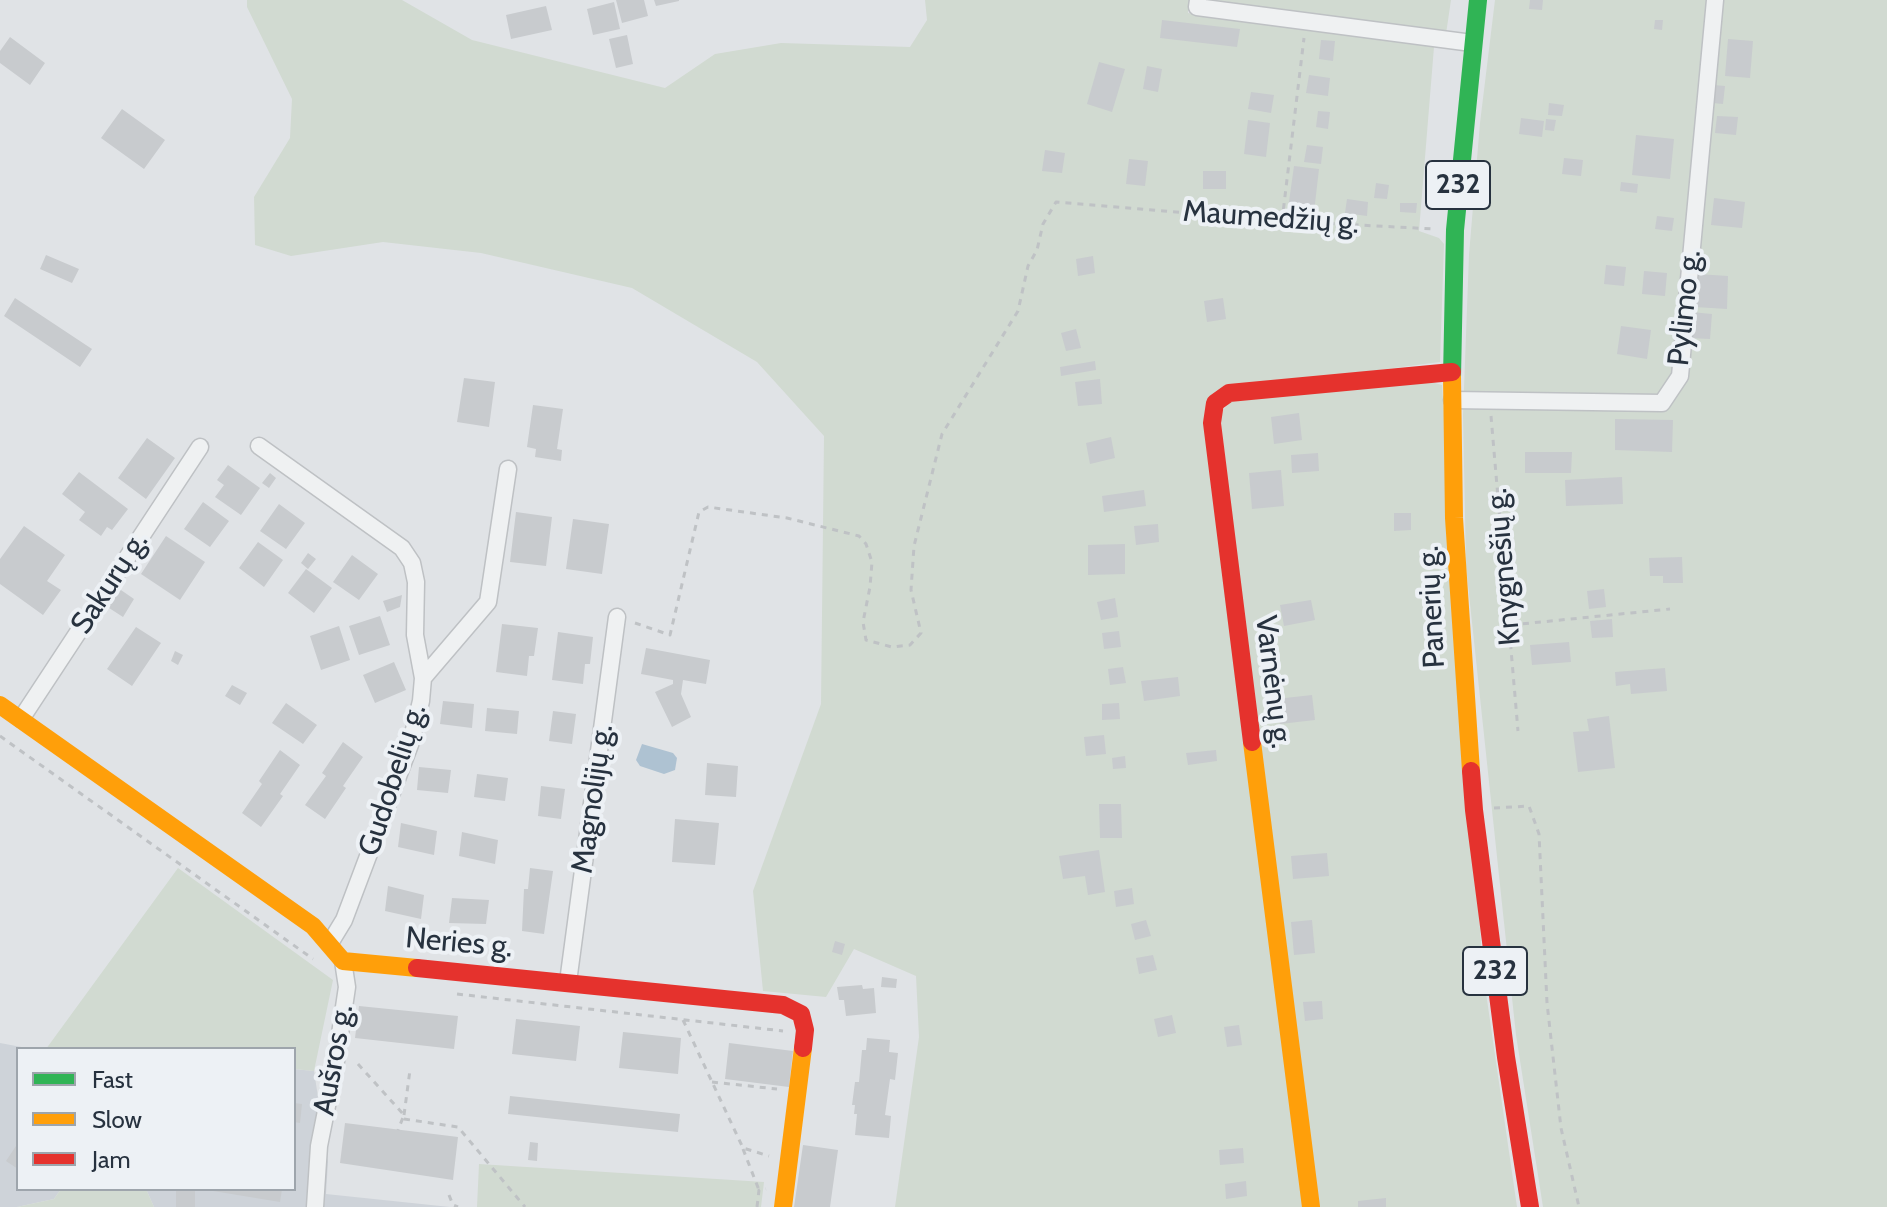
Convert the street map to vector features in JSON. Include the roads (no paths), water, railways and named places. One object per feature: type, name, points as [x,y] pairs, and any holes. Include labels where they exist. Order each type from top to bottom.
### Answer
[{"type":"street","points":[[1198,0],[1197,7],[1472,43]]},
{"type":"street","name":"Panerių g.","points":[[1478,0],[1455,230],[1452,400],[1460,622],[1474,810],[1506,1057],[1530,1207]]},
{"type":"street","name":"Pylimo g.","points":[[1452,400],[1662,403],[1680,376],[1715,0]]},
{"type":"street","name":"Varnėnų g.","points":[[1311,1207],[1212,423],[1215,403],[1229,393],[1452,372]]},
{"type":"street","name":"Gudobelių g.","points":[[259,446],[402,548],[412,563],[416,582],[415,635],[423,678],[421,701],[411,742],[344,920],[330,943]]},
{"type":"street","name":"Sakurų g.","points":[[21,719],[200,447]]},
{"type":"street","points":[[423,678],[488,602],[508,469]]},
{"type":"street","name":"Magnolijų g.","points":[[568,982],[617,617]]},
{"type":"street","points":[[0,705],[313,926],[343,961]]},
{"type":"street","name":"Neries g.","points":[[343,961],[783,1005],[801,1014],[804,1033],[783,1207]]},
{"type":"street","name":"Aušros g.","points":[[315,1207],[319,1146],[338,1049],[347,980],[343,961]]},
{"type":"water","points":[[642,744],[673,753],[677,758],[675,770],[664,774],[640,766],[636,760]]}]
